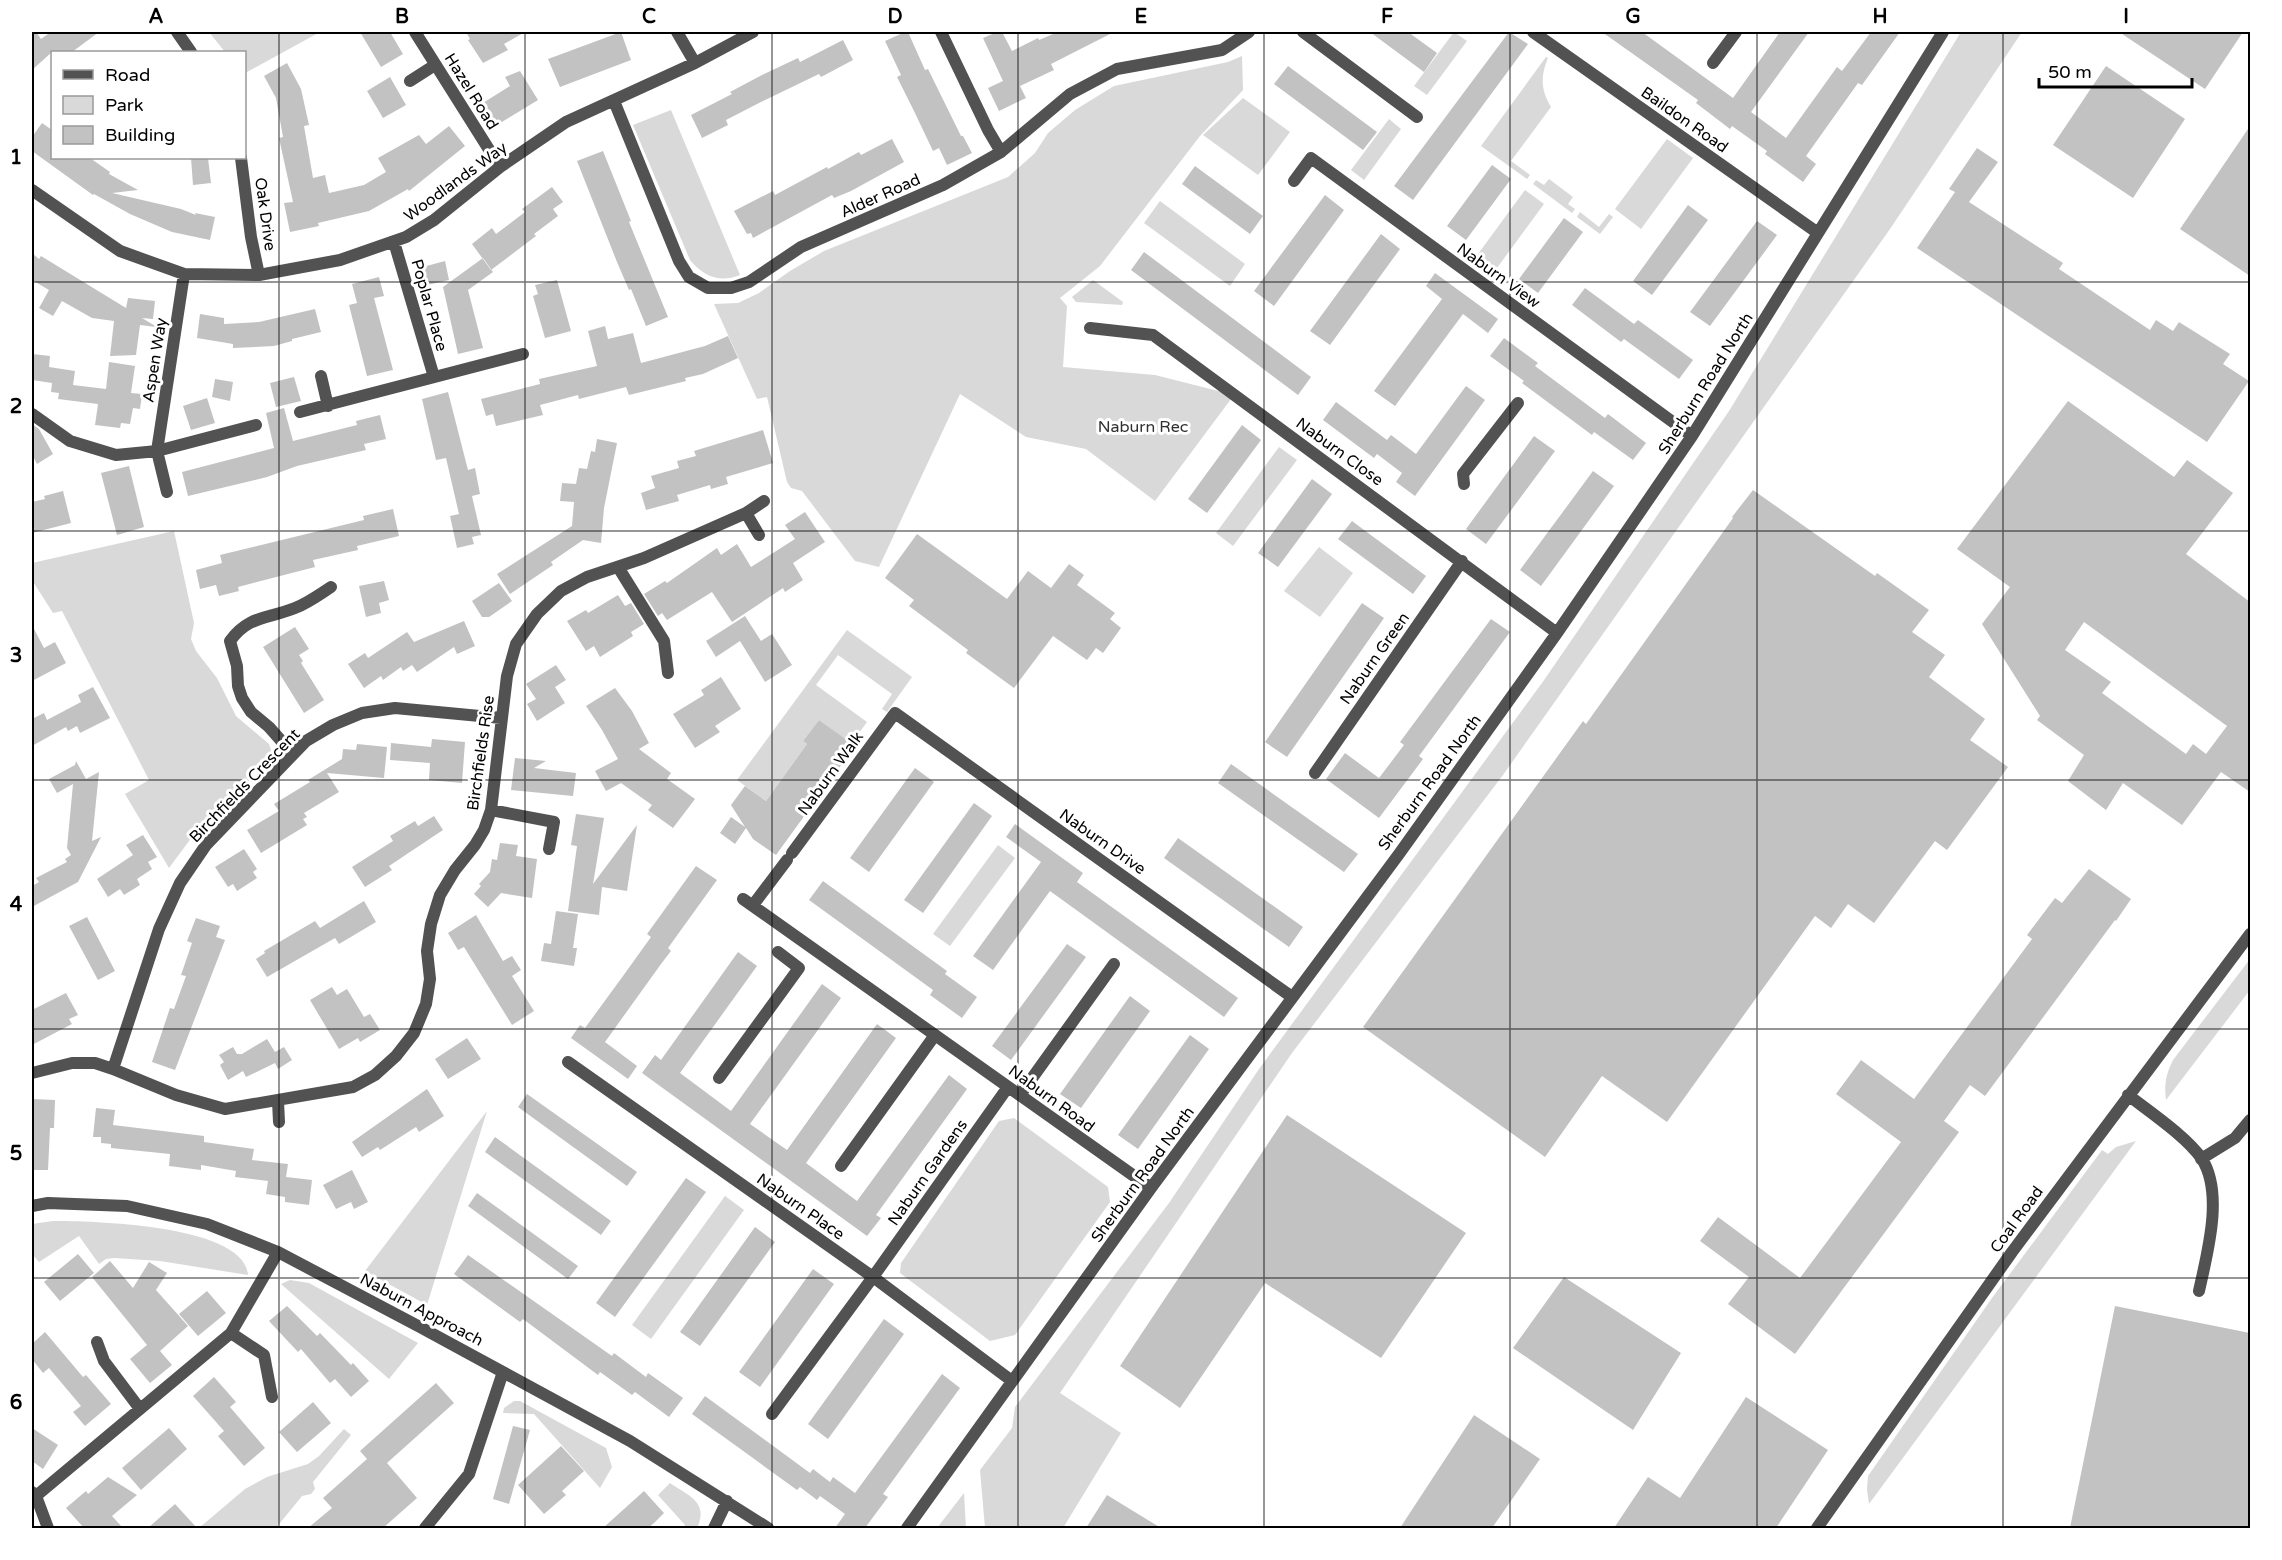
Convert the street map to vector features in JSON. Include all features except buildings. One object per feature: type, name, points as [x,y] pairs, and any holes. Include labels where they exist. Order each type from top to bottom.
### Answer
[{"type":"street","points":[[177,32],[190,51]]},
{"type":"street","name":"Hazel Road","points":[[415,32],[500,167]]},
{"type":"street","points":[[677,32],[695,63]]},
{"type":"street","name":"Woodlands Way","points":[[32,190],[120,251],[184,274],[259,275],[340,260],[406,237],[434,220],[500,167],[567,122],[695,63],[753,32]]},
{"type":"street","points":[[941,32],[1001,152]]},
{"type":"street","name":"Alder Road","points":[[614,101],[679,261],[689,277],[708,288],[731,288],[749,282],[801,247],[943,184],[1001,152],[1070,94],[1117,69],[1222,50],[1249,32]]},
{"type":"street","points":[[1304,32],[1417,117]]},
{"type":"street","name":"Baildon Road","points":[[1533,32],[1818,233]]},
{"type":"street","points":[[1713,63],[1736,32]]},
{"type":"street","name":"Sherburn Road North","points":[[907,1528],[1151,1188],[1399,854],[1557,633],[1692,436],[1943,32]]},
{"type":"street","points":[[410,81],[435,65]]},
{"type":"street","name":"Naburn View","points":[[1294,181],[1311,158],[1692,436]]},
{"type":"street","name":"Oak Drive","points":[[242,159],[251,237],[259,275]]},
{"type":"street","name":"Poplar Place","points":[[394,242],[434,377]]},
{"type":"street","name":"Aspen Way","points":[[167,492],[157,451],[184,274]]},
{"type":"street","name":"Naburn Close","points":[[1090,328],[1154,335],[1557,633]]},
{"type":"street","name":"Poplar Place","points":[[300,412],[523,354]]},
{"type":"street","points":[[321,376],[328,406]]},
{"type":"street","points":[[1464,484],[1463,474],[1518,404]]},
{"type":"street","points":[[32,414],[70,441],[116,455],[157,451],[256,425]]},
{"type":"street","name":"Birchfields Rise","points":[[32,1073],[72,1063],[95,1063],[176,1095],[225,1109],[353,1087],[375,1075],[396,1056],[414,1033],[426,1004],[430,979],[431,924],[440,895],[484,830],[490,810],[507,676],[516,644],[537,614],[561,591],[586,576],[666,549],[746,513],[764,501]]},
{"type":"street","points":[[746,513],[759,535]]},
{"type":"street","name":"Naburn Green","points":[[1315,773],[1462,561]]},
{"type":"street","points":[[618,567],[664,641],[668,673]]},
{"type":"street","points":[[292,753],[269,727],[251,712],[242,698],[238,686],[236,660],[230,641],[239,629],[250,621],[297,608],[332,587]]},
{"type":"street","name":"Birchfields Crescent","points":[[113,1069],[159,929],[180,883],[206,845],[292,753],[306,741],[333,725],[362,713],[395,708],[501,718]]},
{"type":"street","name":"Naburn Drive","points":[[895,713],[1292,997]]},
{"type":"street","name":"Naburn Walk","points":[[748,902],[789,856],[895,713]]},
{"type":"street","points":[[490,810],[554,822],[549,849]]},
{"type":"street","name":"Naburn Road","points":[[748,902],[1151,1188]]},
{"type":"street","name":"Coal Road","points":[[1817,1528],[2005,1261],[2250,934]]},
{"type":"street","points":[[719,1078],[799,968],[778,952]]},
{"type":"street","points":[[1020,1095],[1114,963]]},
{"type":"street","points":[[841,1166],[935,1035]]},
{"type":"street","name":"Naburn Place","points":[[568,1062],[873,1277],[1012,1381]]},
{"type":"street","name":"Naburn Gardens","points":[[772,1414],[1008,1087]]},
{"type":"street","points":[[2128,1095],[2178,1135],[2201,1159],[2211,1188],[2212,1217],[2199,1292]]},
{"type":"street","points":[[278,1101],[279,1122]]},
{"type":"street","points":[[2201,1159],[2235,1138],[2250,1120]]},
{"type":"street","name":"Naburn Approach","points":[[32,1206],[48,1203],[128,1206],[207,1224],[278,1252],[646,1451],[768,1528]]},
{"type":"street","points":[[48,1528],[34,1494],[231,1333],[278,1252]]},
{"type":"street","points":[[231,1333],[264,1355],[272,1397]]},
{"type":"street","points":[[97,1342],[104,1361],[140,1409]]},
{"type":"street","points":[[426,1528],[469,1474],[503,1372]]},
{"type":"street","points":[[714,1528],[727,1501]]},
{"type":"green space","points":[[209,32],[320,32],[247,72],[246,51],[224,51]]},
{"type":"green space","points":[[1454,32],[1467,41],[1427,95],[1414,86]]},
{"type":"green space","points":[[1961,32],[2022,32],[1890,229],[1503,775],[1292,1053],[1060,1393],[1121,1433],[1063,1528],[985,1528],[980,1470],[1012,1428],[1015,1407],[1169,1203],[1259,1069],[1542,683],[1729,411]]},
{"type":"green space","name":"Naburn Rec","points":[[1242,56],[1243,90],[1200,136],[1100,266],[1060,298],[1067,306],[1063,367],[1155,375],[1234,395],[1155,501],[1086,449],[1026,437],[960,394],[879,567],[855,561],[802,491],[791,488],[787,482],[767,397],[757,399],[714,304],[738,303],[759,293],[824,251],[1008,177],[1035,153],[1048,133],[1075,110],[1114,86],[1228,62]]},
{"type":"green space","points":[[1546,57],[1548,58],[1543,83],[1545,95],[1551,107],[1511,161],[1530,175],[1527,179],[1481,146]]},
{"type":"green space","points":[[1243,98],[1290,132],[1258,175],[1203,135]]},
{"type":"green space","points":[[671,110],[740,275],[726,278],[713,277],[701,271],[690,260],[633,125]]},
{"type":"green space","points":[[1389,119],[1401,129],[1364,180],[1351,170]]},
{"type":"green space","points":[[1667,139],[1693,158],[1641,229],[1615,209]]},
{"type":"green space","points":[[1549,179],[1573,197],[1568,204],[1575,209],[1572,213],[1533,184],[1536,180],[1544,185]]},
{"type":"green space","points":[[1525,190],[1544,204],[1494,272],[1475,258]]},
{"type":"green space","points":[[1160,201],[1245,264],[1230,286],[1144,223]]},
{"type":"green space","points":[[1580,212],[1599,227],[1609,214],[1613,217],[1600,234],[1577,217]]},
{"type":"green space","points":[[1093,280],[1123,302],[1122,305],[1076,302],[1072,297]]},
{"type":"green space","points":[[1279,447],[1297,460],[1233,546],[1216,533]]},
{"type":"green space","points":[[174,531],[194,623],[191,639],[196,651],[217,678],[236,716],[269,744],[271,750],[270,755],[192,837],[169,868],[125,794],[149,780],[62,611],[53,613],[32,580],[32,563]]},
{"type":"green space","points":[[1319,547],[1353,573],[1320,617],[1284,591]]},
{"type":"green space","points":[[847,630],[912,677],[887,712],[882,709],[892,694],[838,655],[816,685],[867,722],[851,744],[819,720],[803,741],[807,744],[766,801],[737,780]]},
{"type":"green space","points":[[998,845],[1015,858],[950,946],[933,934]]},
{"type":"green space","points":[[2250,959],[2250,990],[2166,1100],[2166,1079],[2173,1060]]},
{"type":"green space","points":[[487,1111],[427,1305],[365,1271]]},
{"type":"green space","points":[[1014,1118],[1108,1187],[1110,1202],[1015,1335],[990,1341],[900,1273],[901,1263],[999,1121]]},
{"type":"green space","points":[[2136,1141],[1869,1504],[1868,1476],[1992,1298],[2102,1150],[2108,1154],[2116,1147]]},
{"type":"green space","points":[[725,1196],[744,1210],[651,1339],[632,1325]]},
{"type":"green space","points":[[53,1221],[130,1225],[195,1236],[221,1245],[240,1258],[248,1275],[160,1261],[114,1258],[106,1259],[99,1264],[79,1236],[39,1262],[32,1254],[32,1224]]},
{"type":"green space","points":[[290,1280],[309,1283],[418,1343],[389,1379],[281,1284]]},
{"type":"green space","points":[[514,1401],[520,1401],[606,1448],[612,1467],[600,1488],[534,1414],[503,1413],[504,1408]]},
{"type":"green space","points":[[344,1429],[351,1435],[313,1482],[315,1489],[311,1494],[302,1496],[276,1528],[199,1528],[245,1489],[267,1477],[308,1464],[319,1456]]},
{"type":"green space","points":[[670,1483],[690,1496],[699,1506],[701,1512],[697,1528],[684,1528],[685,1525],[658,1495]]},
{"type":"green space","points":[[964,1493],[966,1528],[937,1528]]}]
